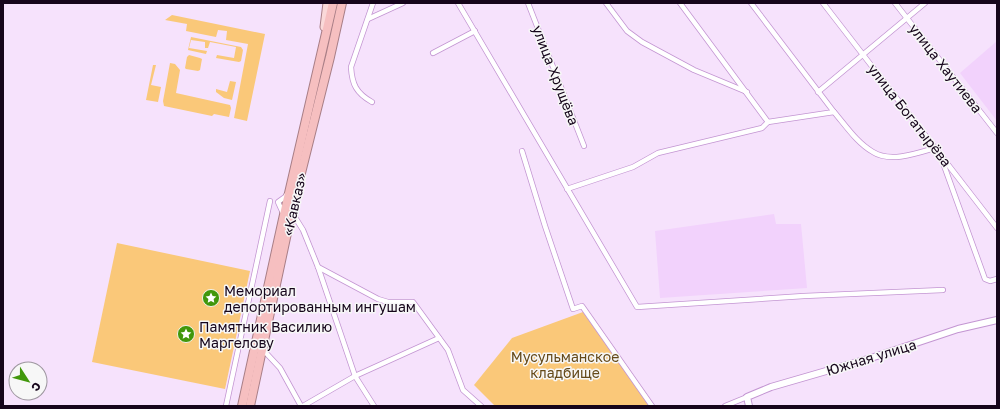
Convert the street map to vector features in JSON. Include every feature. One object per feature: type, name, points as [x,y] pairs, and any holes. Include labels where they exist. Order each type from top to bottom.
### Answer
[{"type":"highway","name":"«Кавказ»","points":[[242,406],[333,3]]},
{"type":"highway","name":"«Кавказ»","points":[[250,406],[292,212],[343,3]]},
{"type":"main road","points":[[321,60],[327,3]]},
{"type":"street","points":[[372,102],[364,98],[356,89],[352,78],[351,67],[373,3]]},
{"type":"street","points":[[368,19],[403,3]]},
{"type":"street","points":[[458,3],[637,307],[804,296],[943,290]]},
{"type":"street","name":"улица Хрущёва","points":[[528,3],[584,146]]},
{"type":"street","points":[[606,3],[627,31],[642,42],[694,70],[747,92]]},
{"type":"street","points":[[680,3],[768,122]]},
{"type":"street","points":[[751,3],[818,92],[863,145],[874,153],[888,157],[910,156],[935,148]]},
{"type":"street","name":"улица Богатырёва","points":[[823,3],[997,228]]},
{"type":"street","name":"улица Хаутиева","points":[[895,3],[997,133]]},
{"type":"street","points":[[818,92],[925,3]]},
{"type":"street","points":[[434,53],[475,31]]},
{"type":"street","points":[[567,189],[633,167],[658,153],[762,128],[768,122],[834,112]]},
{"type":"street","points":[[522,151],[573,310],[582,306],[652,406]]},
{"type":"street","points":[[940,154],[986,279],[990,281],[997,279]]},
{"type":"street","points":[[226,406],[270,201]]},
{"type":"street","points":[[292,212],[303,230],[318,267],[355,376],[374,406]]},
{"type":"street","points":[[289,226],[299,224]]},
{"type":"street","points":[[318,267],[378,299],[388,302],[413,302],[448,350],[463,390],[480,406]]},
{"type":"street","name":"Южная улица","points":[[747,398],[771,387],[871,358],[958,329],[997,320]]},
{"type":"street","points":[[263,344],[266,353],[280,368],[302,406],[355,376],[439,338]]},
{"type":"street","points":[[259,366],[265,358],[273,360]]},
{"type":"street","points":[[726,406],[747,398],[750,406]]},
{"type":"shaded area","points":[[997,41],[997,121],[960,73]]},
{"type":"shaded area","points":[[774,214],[776,224],[801,224],[807,288],[660,298],[655,231]]},
{"type":"green space","points":[[172,15],[265,34],[247,121],[234,118],[248,44],[226,40],[227,31],[218,30],[216,37],[186,31],[187,24],[165,20]]},
{"type":"green space","points":[[191,37],[241,47],[243,50],[241,61],[239,62],[216,58],[217,55],[234,58],[236,47],[210,42],[208,48],[205,48],[205,42],[191,40],[189,48],[207,51],[206,54],[188,50]]},
{"type":"green space","points":[[189,55],[202,59],[200,70],[198,71],[185,68],[187,57]]},
{"type":"green space","points":[[170,63],[175,64],[180,70],[176,93],[230,105],[231,108],[229,117],[214,114],[212,116],[164,106],[163,101]]},
{"type":"green space","points":[[153,65],[156,65],[151,85],[161,87],[158,102],[146,100]]},
{"type":"green space","points":[[230,81],[236,82],[232,100],[224,98],[216,92],[216,89],[227,92]]},
{"type":"green space","points":[[117,243],[250,271],[225,389],[92,362]]},
{"type":"green space","name":"Мусульманское кладбище","points":[[583,312],[650,406],[495,406],[474,385],[512,338]]},
{"type":"place","name":"Мемориал депортированным ингушам","points":[[211,298]]},
{"type":"place","name":"Памятник Василию Маргелову","points":[[186,334]]}]
